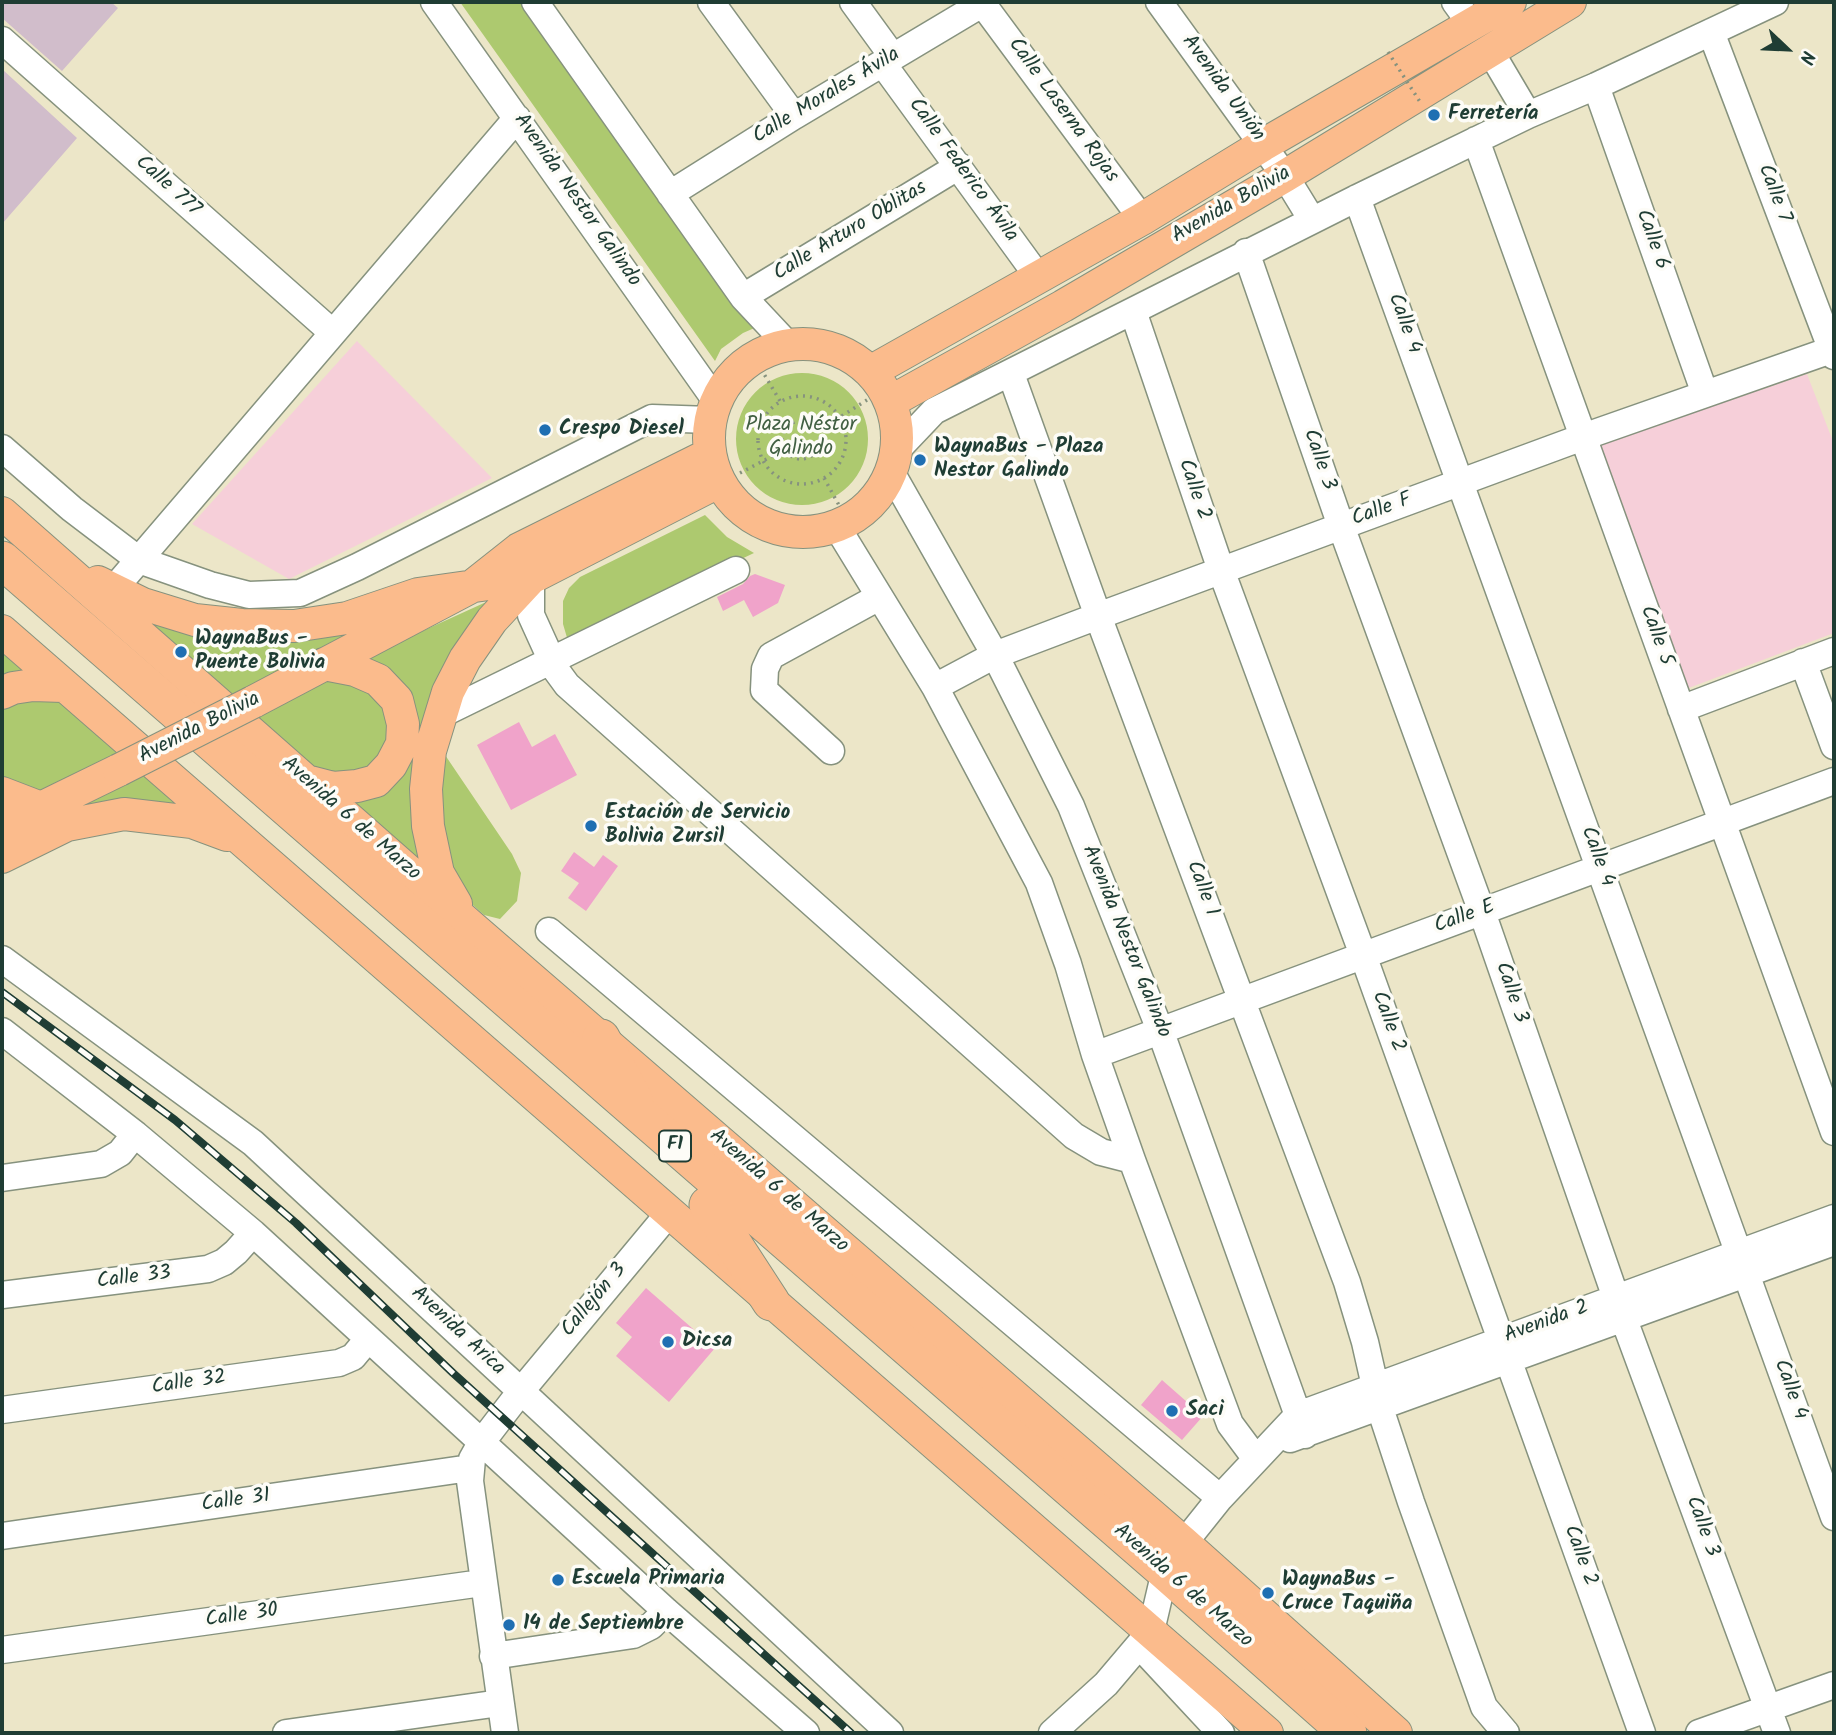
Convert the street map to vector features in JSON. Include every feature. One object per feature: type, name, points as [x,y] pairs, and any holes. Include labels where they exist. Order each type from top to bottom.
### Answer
[{"type":"highway","name":"Avenida 6 de Marzo","points":[[2,560],[644,1119],[1160,1598],[1348,1733]]},
{"type":"highway","name":"Avenida 6 de Marzo","points":[[2,588],[1313,1733]]},
{"type":"highway","points":[[601,1038],[644,1119]]},
{"type":"highway","points":[[708,1205],[771,1302]]},
{"type":"main road","name":"Avenida Bolivia","points":[[881,388],[1039,278],[1510,2]]},
{"type":"main road","name":"Avenida Bolivia","points":[[881,388],[1063,306],[1285,176],[1472,25],[1570,2]]},
{"type":"main road","points":[[810,344],[832,348],[853,358],[881,388],[896,430],[893,462],[874,500],[843,524],[810,533],[782,531],[756,521],[734,505],[714,468],[713,411],[726,384],[754,357],[788,345],[810,344]]},
{"type":"main road","name":"Avenida Bolivia","points":[[471,587],[531,578],[714,468]]},
{"type":"main road","name":"Avenida Bolivia","points":[[2,827],[253,702],[471,587],[519,549],[714,468]]},
{"type":"main road","name":"Avenida 6 de Marzo","points":[[2,513],[601,1038],[1160,1598],[1266,1733]]},
{"type":"main road","points":[[46,551],[143,604],[195,620],[242,625],[294,626],[347,618],[418,594],[471,587]]},
{"type":"main road","points":[[473,928],[450,897],[438,873],[428,826],[426,789],[430,751],[448,692],[465,659],[492,620],[531,578]]},
{"type":"main road","name":"Avenida 6 de Marzo","points":[[2,631],[771,1302],[1160,1598],[1396,1733]]},
{"type":"main road","points":[[306,781],[333,788],[357,786],[376,780],[391,765],[401,744],[403,724],[397,700],[378,680],[355,670],[324,664]]},
{"type":"main road","points":[[2,693],[33,685],[63,686]]},
{"type":"main road","points":[[2,793],[41,808]]},
{"type":"main road","points":[[2,857],[67,825],[124,814],[192,822],[248,844]]},
{"type":"street","name":"Avenida Nestor Galindo","points":[[434,2],[517,118],[713,411]]},
{"type":"street","points":[[535,2],[743,297],[788,345]]},
{"type":"street","points":[[711,2],[794,116]]},
{"type":"street","name":"Calle Federico Ávila","points":[[853,2],[888,61],[1039,278]]},
{"type":"street","name":"Calle Morales Ávila","points":[[670,194],[984,2]]},
{"type":"street","name":"Calle Laserna Rojas","points":[[984,2],[1142,219]]},
{"type":"street","name":"Avenida Unión","points":[[1159,2],[1285,176],[1312,220]]},
{"type":"street","points":[[893,462],[934,411],[1246,252],[1528,115],[1711,32],[1763,4]]},
{"type":"street","points":[[1472,25],[1528,115]]},
{"type":"street","name":"Calle 7","points":[[1711,32],[1833,351]]},
{"type":"street","name":"Calle 777","points":[[2,40],[333,333]]},
{"type":"street","name":"Calle 6","points":[[1596,86],[1705,394]]},
{"type":"street","points":[[113,590],[517,118]]},
{"type":"street","name":"Calle 5","points":[[1476,140],[1834,1132]]},
{"type":"street","name":"Calle Arturo Oblitas","points":[[743,297],[959,166]]},
{"type":"street","name":"Calle 4","points":[[1357,198],[1834,1517]]},
{"type":"street","name":"Calle 3","points":[[1246,252],[1341,526],[1482,912],[1619,1309],[1773,1722]]},
{"type":"street","name":"Calle 2","points":[[1133,311],[1221,570],[1363,956],[1642,1733]]},
{"type":"street","name":"Calle F","points":[[935,687],[995,655],[1098,616],[1460,482],[1833,351]]},
{"type":"street","name":"Calle 1","points":[[1011,374],[1098,616],[1347,1282],[1365,1342],[1377,1397],[1411,1502],[1484,1707],[1506,1733]]},
{"type":"street","points":[[2,448],[72,509],[139,560],[249,595],[300,593],[652,418],[713,411]]},
{"type":"street","name":"Avenida Nestor Galindo","points":[[893,462],[1071,806],[1160,1030],[1301,1425]]},
{"type":"street","points":[[843,524],[879,597],[935,687],[1039,883],[1132,1160],[1230,1424],[1264,1452]]},
{"type":"street","points":[[440,715],[736,570]]},
{"type":"street","points":[[531,578],[531,615],[551,660],[568,685],[1074,1136],[1101,1152],[1132,1160]]},
{"type":"street","points":[[831,751],[764,690],[765,669],[771,656],[879,597]]},
{"type":"street","points":[[1681,709],[1834,651]]},
{"type":"street","points":[[1803,662],[1834,746]]},
{"type":"street","name":"Calle E","points":[[1095,1055],[1834,781]]},
{"type":"street","points":[[550,931],[1220,1498]]},
{"type":"street","name":"Avenida Arica","points":[[2,960],[253,1143],[890,1733]]},
{"type":"street","points":[[2,1031],[135,1134],[253,1233],[666,1611],[804,1731]]},
{"type":"street","points":[[2,1178],[101,1164],[120,1153],[135,1134]]},
{"type":"street","name":"Callejón 3","points":[[470,1468],[481,1443],[521,1391],[670,1212]]},
{"type":"street","name":"Avenida 2","points":[[1743,1264],[1834,1218]]},
{"type":"street","name":"Calle 33","points":[[2,1295],[208,1269],[230,1257],[253,1233]]},
{"type":"street","name":"Avenida 2","points":[[1052,1733],[1106,1684],[1220,1498],[1264,1452],[1301,1425],[1743,1264],[1834,1242]]},
{"type":"street","name":"Calle 32","points":[[2,1410],[339,1363],[353,1357],[368,1339]]},
{"type":"street","points":[[470,1468],[482,1583],[505,1733]]},
{"type":"street","name":"Calle 31","points":[[2,1536],[470,1468]]},
{"type":"street","name":"Calle 30","points":[[2,1650],[482,1583]]},
{"type":"street","points":[[1160,1598],[1221,1733]]},
{"type":"street","points":[[493,1656],[633,1635],[651,1626],[666,1611]]},
{"type":"street","points":[[1699,1733],[1773,1722],[1834,1685]]},
{"type":"street","points":[[286,1733],[500,1703]]},
{"type":"street","points":[[774,1733],[804,1731]]},
{"type":"path","points":[[1388,52],[1422,105]]},
{"type":"path","points":[[754,357],[780,401]]},
{"type":"path","points":[[818,431],[881,388]]},
{"type":"path","points":[[793,396],[820,399],[840,418],[845,430],[846,444],[835,469],[824,478],[797,485],[772,474],[763,463],[758,449],[761,422],[769,410],[780,401],[793,396]]},
{"type":"path","points":[[803,421],[818,431],[818,450],[807,458],[794,458],[784,450],[782,438],[792,423],[803,421]]},
{"type":"path","points":[[763,463],[784,450]]},
{"type":"path","points":[[824,478],[843,524]]},
{"type":"shaded area","points":[[2,2],[111,2],[118,8],[62,71],[2,18]]},
{"type":"shaded area","points":[[2,69],[77,138],[2,224]]},
{"type":"shaded area","points":[[357,341],[492,478],[289,579],[192,524]]},
{"type":"shaded area","points":[[1807,374],[1834,444],[1834,633],[1686,689],[1597,445]]},
{"type":"green space","points":[[460,2],[529,2],[759,326],[743,333],[721,349],[715,361]]},
{"type":"green space","name":"Plaza Néstor Galindo","points":[[802,373],[827,378],[849,392],[863,414],[868,439],[863,464],[849,486],[827,500],[802,505],[777,500],[755,486],[741,464],[736,439],[741,414],[755,392],[777,378]]},
{"type":"green space","points":[[705,515],[727,537],[754,553],[568,641],[563,624],[563,601],[569,588],[580,577]]},
{"type":"green space","points":[[495,598],[454,654],[429,874],[345,795],[412,741],[361,659]]},
{"type":"green space","points":[[121,604],[388,618],[227,698]]},
{"type":"green space","points":[[2,646],[28,669],[2,675]]},
{"type":"green space","points":[[353,678],[388,705],[393,741],[375,769],[322,775],[248,719],[322,680]]},
{"type":"green space","points":[[55,695],[123,750],[40,792],[2,780],[2,705]]},
{"type":"green space","points":[[441,749],[512,854],[521,873],[517,901],[500,919],[484,915],[465,898],[455,880],[445,842],[440,791]]},
{"type":"green space","points":[[146,771],[193,812],[2,845]]},
{"type":"building","points":[[755,574],[785,585],[778,603],[753,617],[744,600],[723,611],[717,597],[743,584]]},
{"type":"building","points":[[519,722],[532,747],[555,734],[577,775],[511,810],[477,745]]},
{"type":"building","points":[[574,852],[594,867],[603,855],[618,866],[586,911],[568,898],[579,883],[561,871]]},
{"type":"building","name":"Dicsa","points":[[646,1288],[715,1348],[669,1402],[616,1356],[632,1337],[616,1323]]},
{"type":"building","name":"Saci","points":[[1162,1380],[1203,1416],[1182,1440],[1141,1405]]},
{"type":"railway","points":[[2,992],[175,1120],[296,1223],[453,1373],[851,1733]]},
{"type":"place","name":"Ferretería","points":[[1434,115]]},
{"type":"place","name":"Crespo Diesel","points":[[545,430]]},
{"type":"place","name":"WaynaBus - Plaza Nestor Galindo","points":[[920,460]]},
{"type":"place","name":"WaynaBus - Puente Bolivia","points":[[181,652]]},
{"type":"place","name":"Estación de Servicio Bolivia Zursil","points":[[591,826]]},
{"type":"place","name":"Dicsa","points":[[668,1342]]},
{"type":"place","name":"Saci","points":[[1172,1411]]},
{"type":"place","name":"Escuela Primaria","points":[[558,1580]]},
{"type":"place","name":"WaynaBus - Cruce Taquiña","points":[[1268,1593]]},
{"type":"place","name":"14 de Septiembre","points":[[509,1625]]}]
